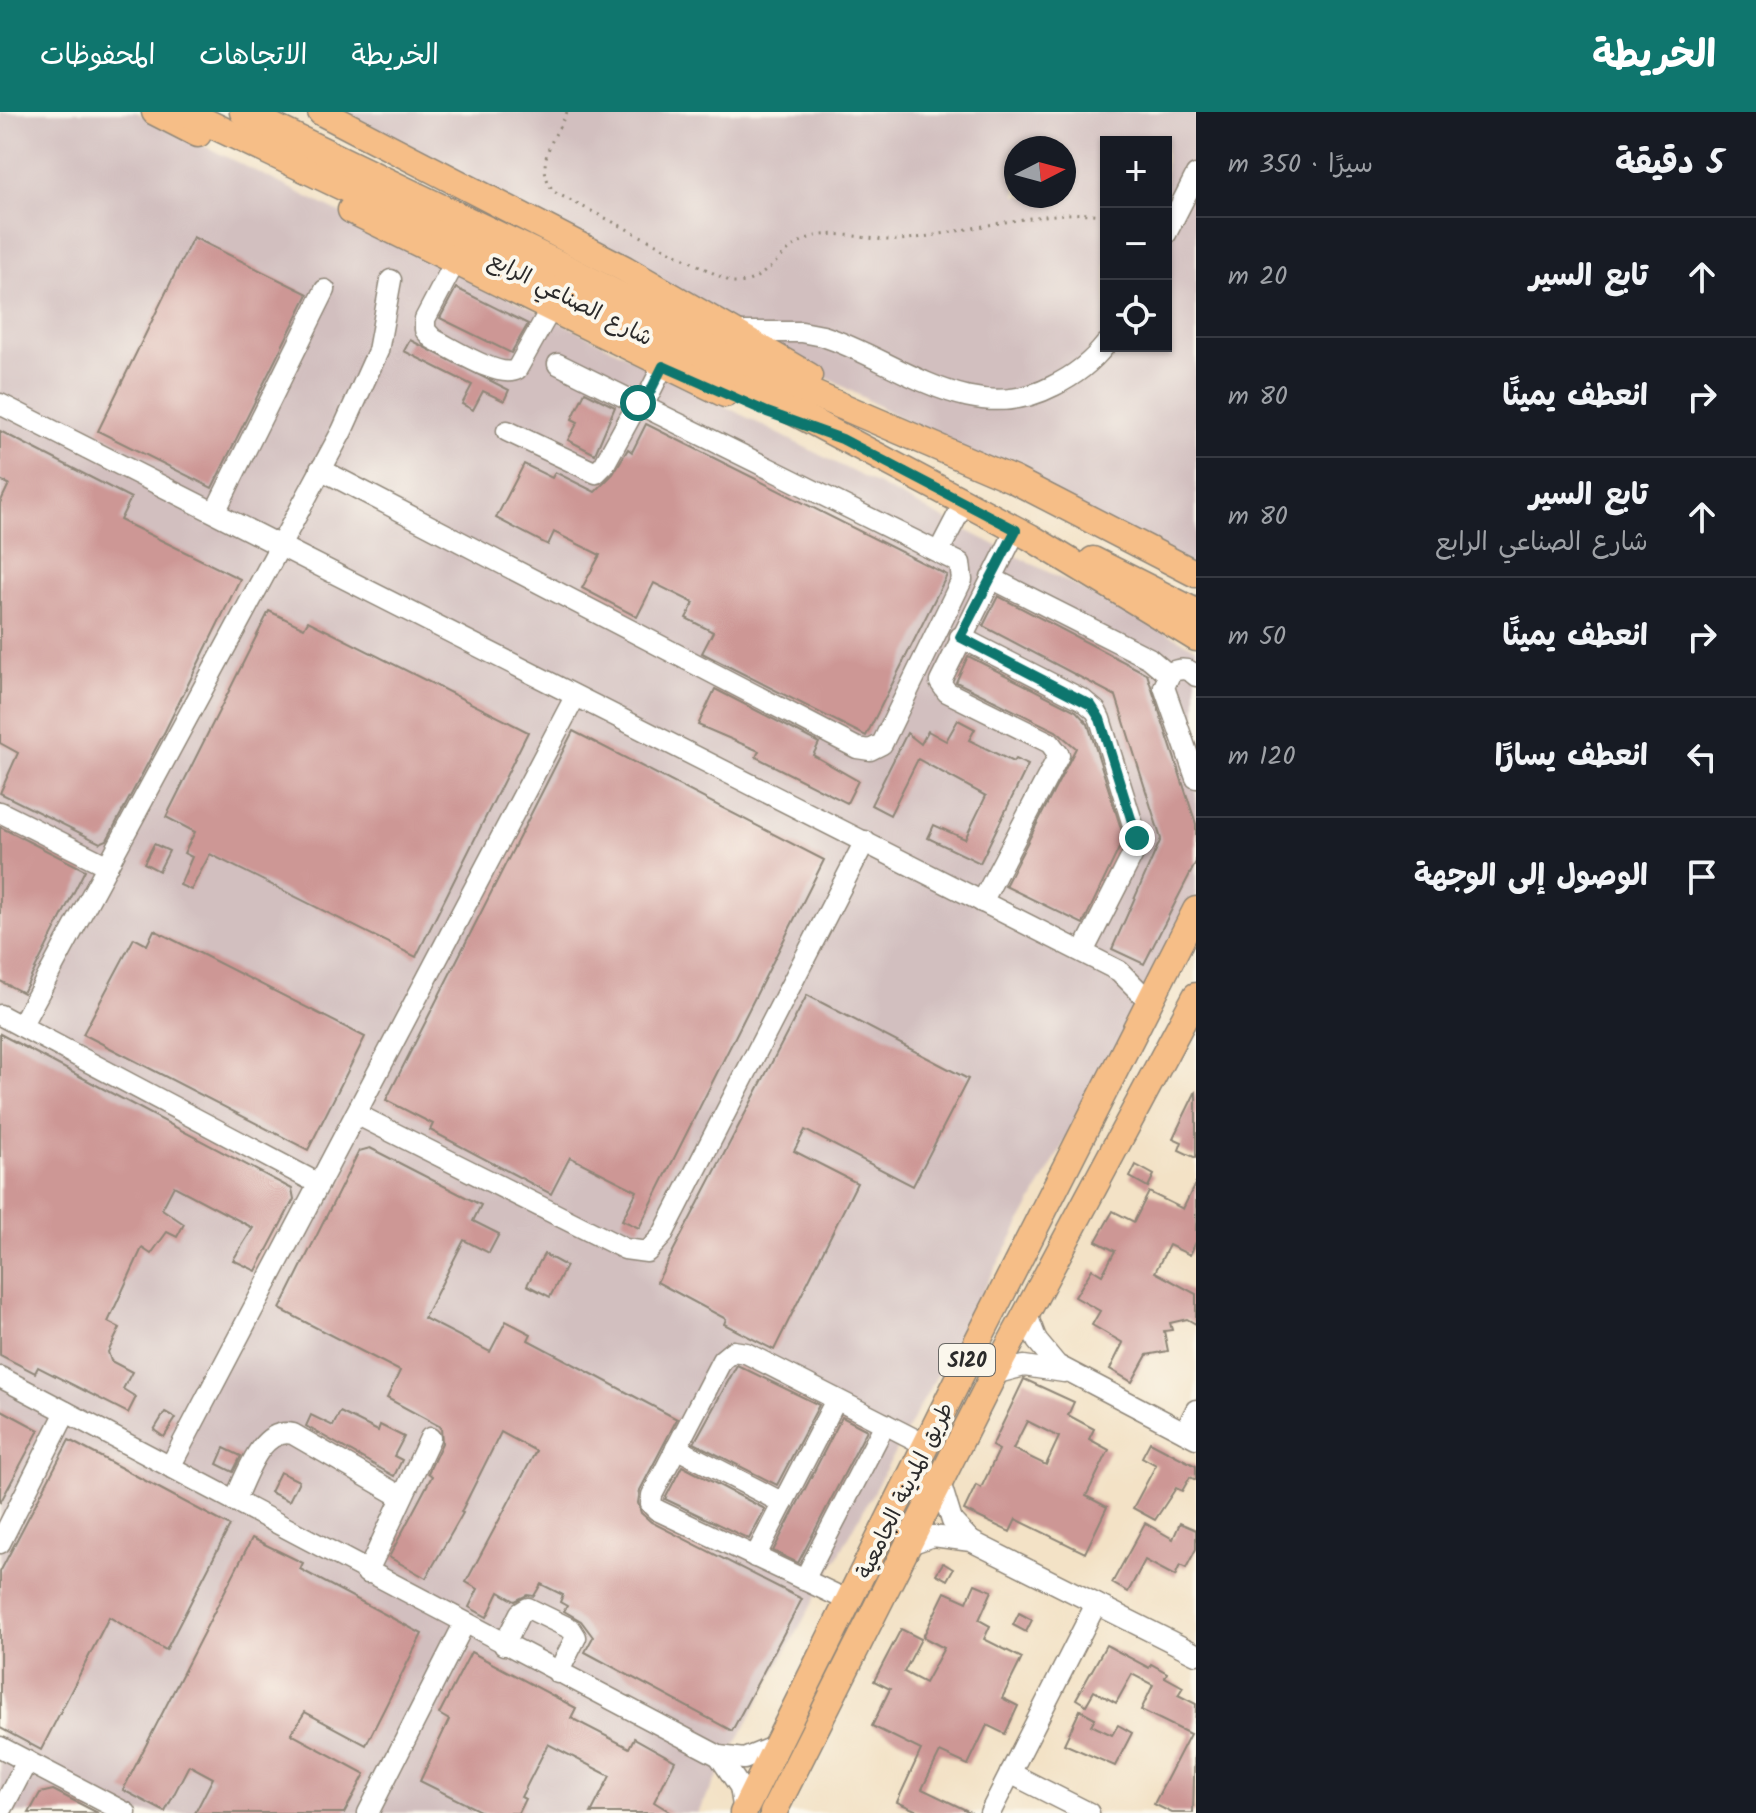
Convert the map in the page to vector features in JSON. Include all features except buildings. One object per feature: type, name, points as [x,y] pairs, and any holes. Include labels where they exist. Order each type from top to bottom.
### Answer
[{"type":"main road","points":[[155,112],[455,262],[560,290],[663,366],[767,412],[842,439]]},
{"type":"main road","name":"شارع الصناعي الرابع","points":[[185,112],[560,290],[749,364],[1014,480],[1196,574]]},
{"type":"main road","name":"شارع الصناعي الرابع","points":[[243,112],[560,290],[1023,534],[1158,618],[1196,638]]},
{"type":"main road","points":[[321,112],[625,269],[735,332],[871,418]]},
{"type":"main road","points":[[1023,534],[1064,547],[1196,612]]},
{"type":"main road","points":[[1023,534],[1095,596],[1196,657]]},
{"type":"main road","points":[[1134,542],[1196,558]]},
{"type":"main road","points":[[1064,547],[1100,551],[1196,597]]},
{"type":"main road","name":"طريق المدينة الجامعية","points":[[744,1812],[1196,910]]},
{"type":"main road","name":"طريق المدينة الجامعية","points":[[773,1813],[1026,1312],[1196,996]]},
{"type":"street","points":[[1172,222],[1196,175]]},
{"type":"street","points":[[455,262],[425,319],[425,330],[433,339],[498,371],[512,373],[517,369],[560,290]]},
{"type":"street","points":[[21,1026],[342,431],[378,351],[391,280]]},
{"type":"street","points":[[215,512],[325,290]]},
{"type":"street","points":[[735,332],[802,332],[823,336],[948,392],[994,402],[1018,400],[1062,382],[1082,369],[1100,350]]},
{"type":"street","points":[[320,469],[864,750],[877,748],[887,739],[962,580],[960,563],[558,364]]},
{"type":"street","points":[[507,431],[596,473],[604,465],[663,366]]},
{"type":"street","points":[[0,404],[1083,952],[1119,971],[1150,1002]]},
{"type":"street","points":[[939,551],[964,503]]},
{"type":"street","points":[[982,902],[1059,755],[1050,743],[942,688],[940,676],[991,578],[1023,534]]},
{"type":"street","points":[[991,578],[1149,658],[1169,675]]},
{"type":"street","points":[[960,637],[1083,700],[1100,719],[1137,838],[1133,854],[1083,952]]},
{"type":"street","points":[[1196,676],[1188,670],[1179,669],[1169,675],[1164,687],[1196,778]]},
{"type":"street","points":[[170,1467],[575,697]]},
{"type":"street","points":[[0,812],[106,865]]},
{"type":"street","points":[[356,1114],[625,1249],[647,1252],[662,1236],[865,841]]},
{"type":"street","points":[[1119,971],[1165,971]]},
{"type":"street","points":[[0,1015],[319,1184]]},
{"type":"street","points":[[1026,1312],[1037,1341],[1069,1373],[1190,1435],[1196,1410]]},
{"type":"street","points":[[851,1602],[654,1508],[652,1495],[722,1360],[733,1351],[746,1353],[926,1445]]},
{"type":"street","points":[[994,1374],[1024,1366],[1069,1373]]},
{"type":"street","points":[[0,1377],[719,1756],[744,1759],[778,1745]]},
{"type":"street","points":[[755,1557],[836,1400]]},
{"type":"street","points":[[0,1543],[66,1412]]},
{"type":"street","points":[[804,1580],[885,1424]]},
{"type":"street","points":[[234,1501],[265,1441],[281,1433],[293,1434],[402,1497]]},
{"type":"street","points":[[367,1573],[430,1438]]},
{"type":"street","points":[[676,1448],[783,1503]]},
{"type":"street","points":[[940,1482],[952,1521],[971,1541]]},
{"type":"street","points":[[910,1544],[933,1536],[971,1541],[1196,1654]]},
{"type":"street","points":[[990,1813],[1096,1604]]},
{"type":"street","points":[[504,1645],[520,1613],[528,1608],[571,1629],[576,1637],[558,1673]]},
{"type":"street","points":[[368,1813],[464,1624]]},
{"type":"street","points":[[0,1747],[126,1813]]},
{"type":"street","points":[[719,1756],[735,1775],[744,1812]]},
{"type":"street","points":[[0,1813],[27,1761]]},
{"type":"street","points":[[1010,1773],[1089,1813]]},
{"type":"path","points":[[567,112],[544,159],[547,183],[554,192],[733,283],[752,281],[797,243],[818,235],[901,240],[1064,215],[1100,216]]},
{"type":"shaded area","points":[[0,112],[136,112],[600,342],[1196,648],[1196,901],[698,1813],[0,1813]]},
{"type":"shaded area","points":[[339,112],[1196,112],[1196,579]]},
{"type":"route","points":[[638,403],[643,406],[663,366],[767,412],[842,439],[1016,530],[960,637],[1091,705],[1100,719],[1137,838]]}]
